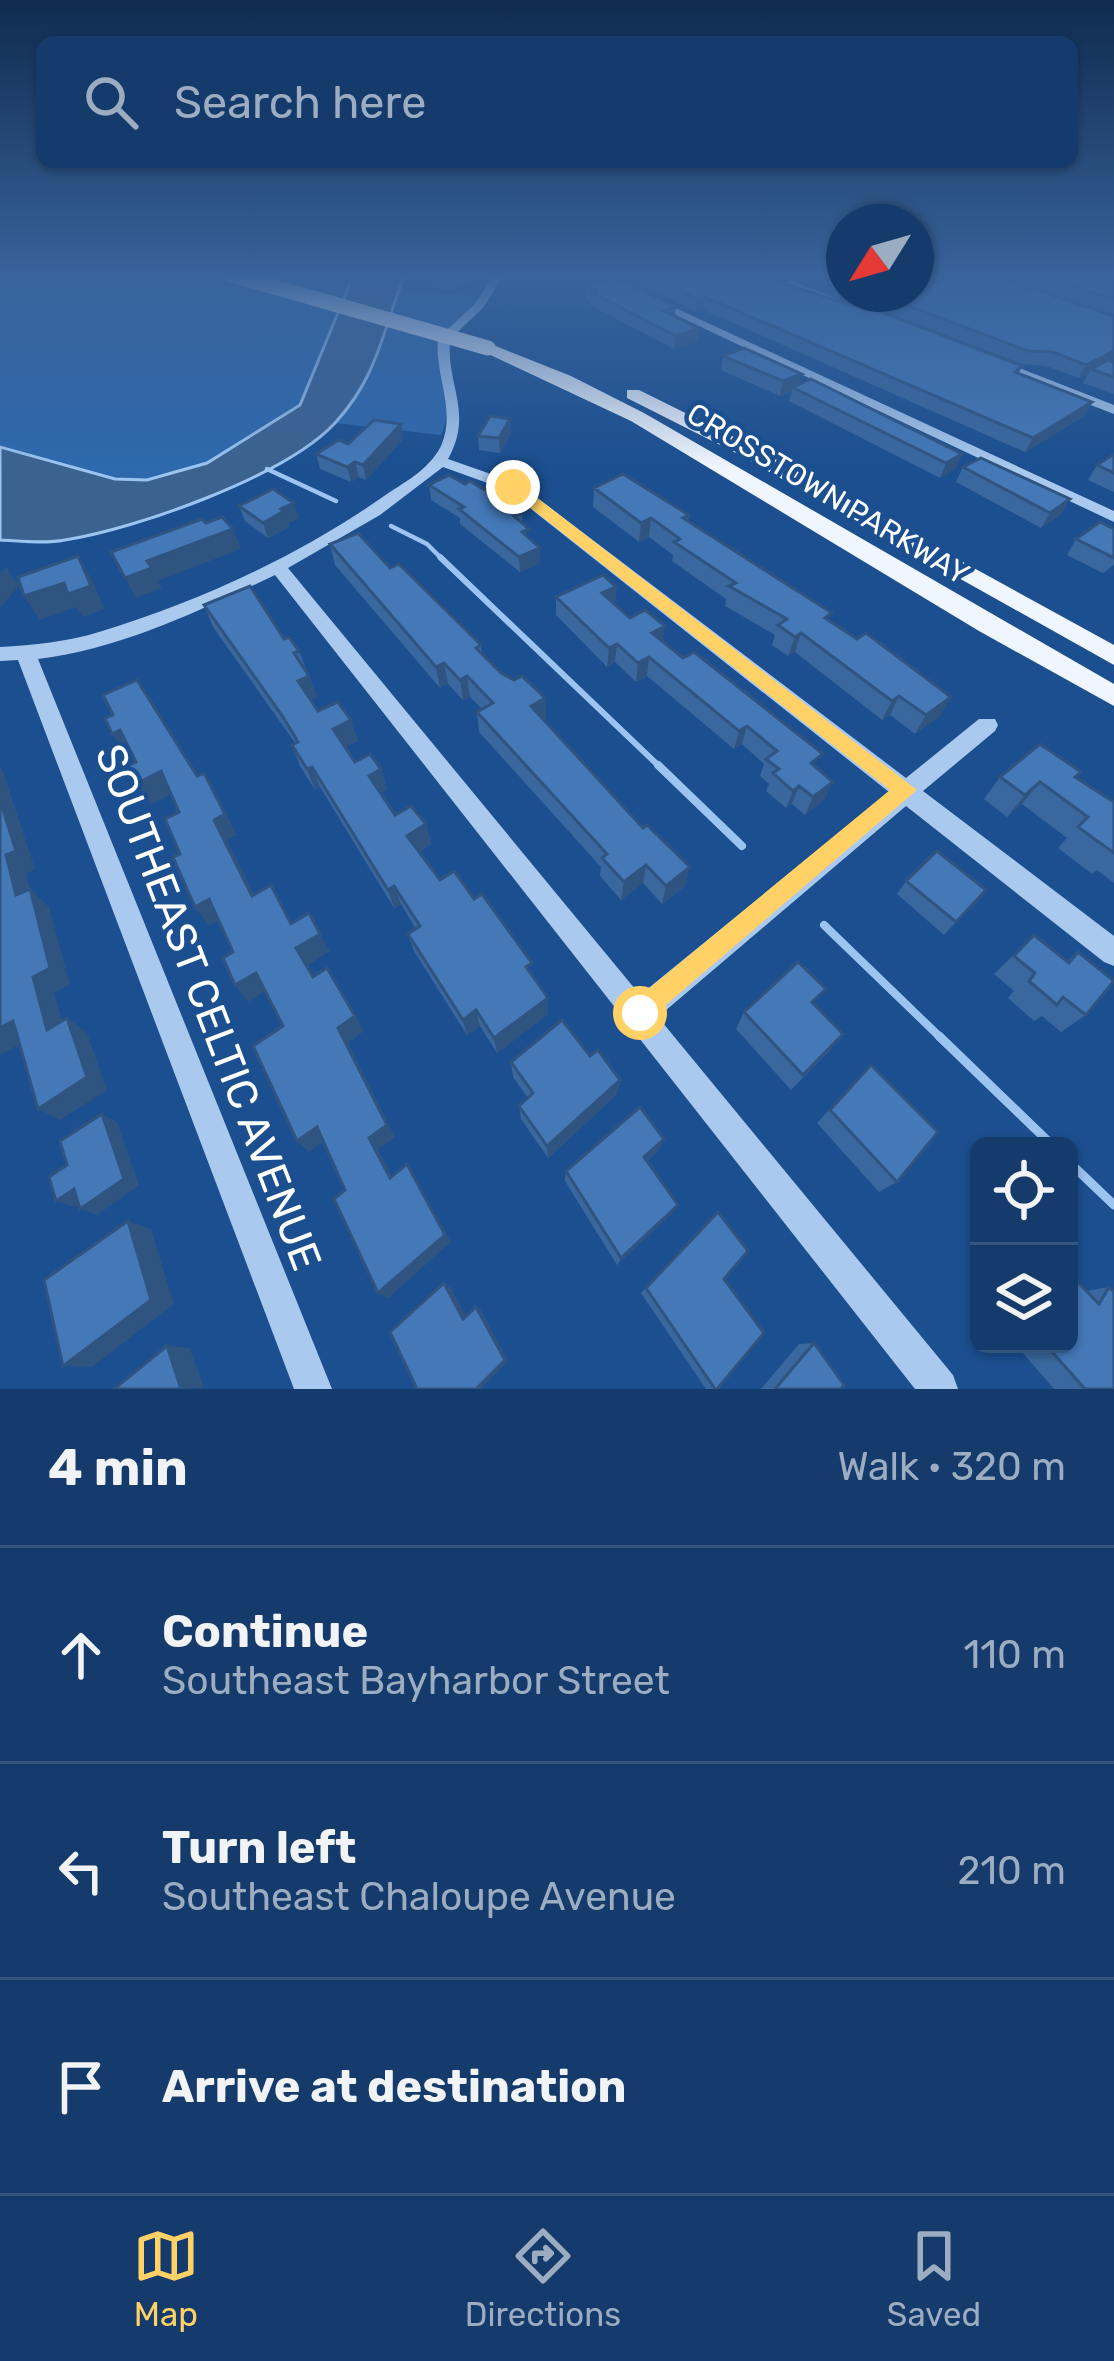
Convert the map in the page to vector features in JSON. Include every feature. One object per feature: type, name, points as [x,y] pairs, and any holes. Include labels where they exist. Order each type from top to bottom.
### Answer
[{"type":"main road","name":"CROSSTOWN PARKWAY","points":[[475,339],[626,408],[1114,696]]},
{"type":"main road","name":"CROSSTOWN PARKWAY","points":[[478,339],[598,378],[717,435],[1114,660]]},
{"type":"main road","points":[[1061,667],[1070,662],[1114,660]]},
{"type":"street","points":[[14,655],[105,638],[279,568],[385,505],[439,461],[456,407],[442,358],[445,339]]},
{"type":"street","points":[[733,339],[1114,517]]},
{"type":"street","points":[[984,359],[1114,410]]},
{"type":"street","points":[[439,461],[513,487],[1114,953]]},
{"type":"street","points":[[279,568],[939,1389]]},
{"type":"street","name":"SOUTHEAST CELTIC AVENUE","points":[[14,655],[313,1389]]},
{"type":"street","points":[[640,1013],[987,725]]},
{"type":"shaded area","points":[[0,339],[343,339],[284,443],[172,490],[0,494]]},
{"type":"shaded area","points":[[327,339],[383,339],[350,405],[312,443],[282,462],[208,497],[130,525],[57,541],[0,540],[0,447],[115,479],[147,480],[207,463],[300,405]]},
{"type":"shaded area","points":[[383,339],[442,339],[438,356],[448,409],[441,435],[335,423],[375,365]]},
{"type":"building","points":[[802,339],[951,339],[1022,366],[1015,372],[1092,402],[1033,438]]},
{"type":"building","points":[[996,339],[1114,339],[1114,351],[1086,365],[1053,352],[1028,351]]},
{"type":"building","points":[[744,348],[802,374],[783,381],[723,356]]},
{"type":"building","points":[[1108,360],[1114,362],[1114,377],[1091,369]]},
{"type":"building","points":[[811,379],[962,454],[946,463],[792,387]]},
{"type":"building","points":[[490,416],[510,419],[499,438],[478,436]]},
{"type":"building","points":[[374,420],[401,424],[363,465],[355,462],[347,467],[316,454],[339,440],[348,444]]},
{"type":"building","points":[[1114,454],[1114,473],[1097,465]]},
{"type":"building","points":[[981,458],[1070,499],[1050,513],[963,467]]},
{"type":"building","points":[[623,474],[832,613],[825,618],[857,639],[866,633],[951,697],[926,715],[899,696],[892,701],[801,633],[795,637],[778,625],[787,619],[729,586],[736,583],[674,542],[680,539],[651,518],[641,523],[594,488]]},
{"type":"building","points":[[449,475],[465,484],[470,481],[522,513],[514,516],[529,529],[522,532],[540,548],[519,557],[459,509],[464,507],[429,485]]},
{"type":"building","points":[[273,489],[294,503],[263,523],[239,506]]},
{"type":"building","points":[[222,517],[233,529],[147,561],[152,568],[125,578],[111,552],[202,519],[206,523]]},
{"type":"building","points":[[1100,522],[1114,529],[1114,558],[1076,539]]},
{"type":"building","points":[[358,533],[390,568],[399,564],[481,645],[476,648],[501,673],[514,680],[522,676],[545,698],[531,706],[643,828],[647,825],[690,867],[666,886],[646,865],[624,882],[602,858],[607,854],[477,712],[493,703],[467,676],[460,680],[444,663],[436,667],[330,544]]},
{"type":"building","points":[[78,556],[91,586],[68,594],[64,583],[24,596],[18,577]]},
{"type":"building","points":[[603,575],[616,587],[602,593],[630,618],[645,610],[665,626],[652,633],[683,658],[694,652],[823,754],[811,763],[833,782],[813,797],[799,786],[793,791],[773,773],[779,769],[766,759],[777,751],[747,726],[739,731],[649,657],[638,663],[617,644],[609,648],[556,597]]},
{"type":"building","points":[[250,586],[284,639],[289,637],[299,651],[294,653],[309,676],[298,681],[318,711],[338,702],[351,720],[333,729],[355,762],[370,754],[381,769],[369,776],[395,815],[411,806],[426,824],[407,836],[440,880],[454,871],[474,899],[482,894],[532,963],[526,967],[548,998],[494,1038],[476,1010],[463,1020],[408,934],[420,926],[394,886],[388,890],[312,767],[307,769],[292,745],[298,742],[283,717],[204,605]]},
{"type":"building","points":[[137,680],[197,776],[204,773],[225,814],[214,820],[252,896],[271,885],[291,924],[309,913],[320,934],[296,948],[313,977],[327,968],[355,1016],[338,1028],[387,1125],[369,1138],[390,1178],[407,1164],[445,1235],[378,1293],[334,1199],[345,1190],[317,1127],[297,1141],[253,1046],[283,1026],[256,973],[235,985],[223,958],[233,952],[209,899],[195,907],[173,857],[180,854],[165,819],[179,812],[161,771],[136,784],[127,766],[136,762],[120,730],[112,734],[105,718],[113,715],[103,695]]},
{"type":"building","points":[[1040,744],[1081,772],[1075,777],[1114,802],[1114,853],[1078,827],[1088,817],[1040,782],[1025,795],[1000,777]]},
{"type":"building","points":[[0,800],[16,851],[6,855],[16,895],[30,889],[50,968],[33,977],[47,1030],[67,1018],[87,1077],[38,1109],[13,1021],[0,1028]]},
{"type":"building","points":[[937,851],[986,890],[956,922],[906,881]]},
{"type":"building","points":[[1034,935],[1069,963],[1078,952],[1114,981],[1086,1015],[1063,997],[1057,1005],[1029,981],[1035,973],[1014,956]]},
{"type":"building","points":[[798,962],[826,989],[812,1002],[843,1034],[803,1075],[744,1012]]},
{"type":"building","points":[[562,1020],[590,1056],[598,1050],[620,1080],[547,1146],[519,1106],[533,1093],[511,1062]]},
{"type":"building","points":[[871,1065],[938,1132],[897,1182],[830,1110]]},
{"type":"building","points":[[640,1107],[664,1139],[644,1157],[678,1205],[621,1258],[566,1171]]},
{"type":"building","points":[[102,1114],[124,1179],[80,1209],[74,1189],[56,1201],[49,1177],[67,1165],[60,1141]]},
{"type":"building","points":[[718,1212],[748,1251],[724,1279],[764,1333],[715,1389],[646,1288]]},
{"type":"building","points":[[128,1221],[151,1300],[63,1366],[44,1280]]},
{"type":"building","points":[[1078,1282],[1099,1304],[1109,1287],[1114,1292],[1114,1389],[1085,1389],[1053,1353],[1078,1353]]},
{"type":"building","points":[[444,1283],[463,1319],[476,1307],[505,1360],[476,1389],[417,1389],[390,1332]]},
{"type":"building","points":[[814,1343],[844,1385],[841,1389],[775,1389]]},
{"type":"building","points":[[167,1346],[181,1389],[114,1389]]},
{"type":"waterway","points":[[267,469],[336,501]]},
{"type":"waterway","points":[[391,526],[427,544],[440,557]]},
{"type":"waterway","points":[[440,557],[661,768]]},
{"type":"waterway","points":[[440,557],[443,560]]},
{"type":"waterway","points":[[658,765],[742,846]]},
{"type":"waterway","points":[[824,925],[942,1039]]},
{"type":"waterway","points":[[939,1036],[1044,1137]]},
{"type":"waterway","points":[[1078,1171],[1114,1205]]},
{"type":"route","points":[[513,487],[906,790],[640,1013]]}]
